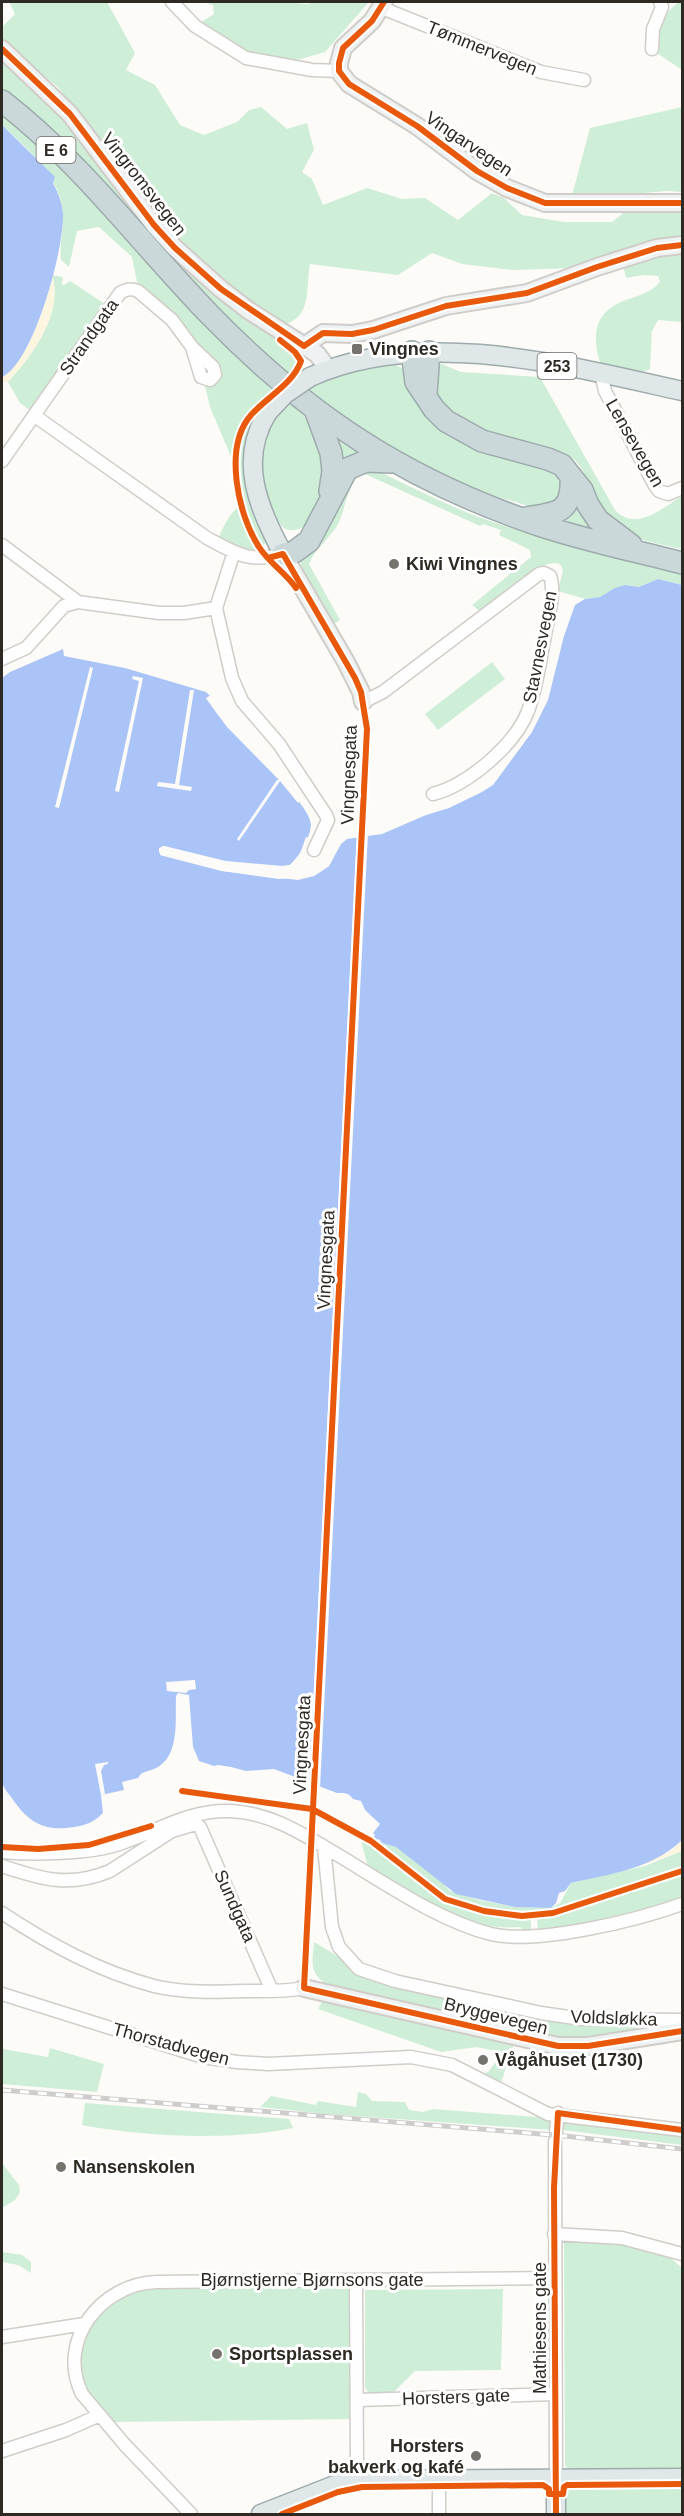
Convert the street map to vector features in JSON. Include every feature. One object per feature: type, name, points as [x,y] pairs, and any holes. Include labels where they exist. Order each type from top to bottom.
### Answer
[{"type":"highway","name":"E 6","points":[[2,101],[85,178],[232,338],[285,387],[316,411],[393,462],[458,494],[566,533],[682,563]]},
{"type":"highway","points":[[420,352],[426,394],[439,415],[465,434],[502,448],[562,465],[582,490],[598,520],[638,551]]},
{"type":"highway","points":[[316,411],[331,453],[333,471],[330,498]]},
{"type":"highway","points":[[280,549],[294,552],[309,541],[330,498],[338,487],[342,474],[352,465],[366,461],[393,462]]},
{"type":"highway","points":[[523,519],[555,514],[565,507],[572,491],[571,476]]},
{"type":"main road","name":"253","points":[[318,373],[367,357],[420,352],[477,355],[601,373],[682,391]]},
{"type":"main road","name":"Vingnesgata","points":[[280,549],[262,513],[252,472],[254,444],[268,412],[285,394],[318,373]]},
{"type":"main road","points":[[261,2514],[335,2485],[359,2480],[682,2478]]},
{"type":"main road","name":"Mathiesens gate","points":[[556,2479],[556,2514]]},
{"type":"street","points":[[172,2],[195,26],[246,58],[312,69],[339,70],[343,48],[372,21],[383,5]]},
{"type":"street","points":[[652,49],[653,29],[662,7],[660,2]]},
{"type":"street","name":"Tømmervegen","points":[[383,5],[541,72],[584,80]]},
{"type":"street","name":"Vingromsvegen","points":[[2,49],[70,114],[154,225],[175,248],[230,296],[304,346]]},
{"type":"street","name":"Vingarvegen","points":[[339,70],[349,84],[417,126],[477,171],[526,196],[545,203],[682,203]]},
{"type":"street","points":[[318,373],[304,346],[323,333],[352,334],[373,330],[446,306],[527,293],[657,248],[682,245]]},
{"type":"street","name":"Strandgata","points":[[2,461],[124,290],[138,291],[172,320],[192,347]]},
{"type":"street","name":"Lensevegen","points":[[601,373],[604,391],[654,484],[659,491],[668,494],[682,488]]},
{"type":"street","points":[[35,416],[191,527],[234,552],[260,559],[280,549]]},
{"type":"street","points":[[2,545],[78,602]]},
{"type":"street","name":"Vingnesgata","points":[[280,549],[346,662],[363,702]]},
{"type":"street","points":[[234,552],[216,608],[232,678],[242,701],[279,744],[326,815],[328,820],[314,850]]},
{"type":"street","name":"Stavnesvegen","points":[[363,702],[383,692],[539,574],[544,573],[550,576],[552,582],[546,627],[533,693],[523,723],[472,776],[443,792],[433,794]]},
{"type":"street","points":[[2,659],[26,648],[64,606],[78,602],[159,613],[184,613],[216,608]]},
{"type":"street","points":[[2,1851],[37,1853],[96,1849],[117,1845],[188,1816],[220,1811],[256,1814],[275,1819],[436,1911],[471,1928],[509,1937],[579,1930],[615,1923],[682,1904]]},
{"type":"street","name":"Sundgata","points":[[2,1866],[32,1877],[53,1881],[100,1875],[110,1871],[172,1831],[196,1824],[200,1827],[272,1991]]},
{"type":"street","name":"Voldsløkka","points":[[324,1847],[332,1927],[339,1947],[359,1969],[395,1981],[541,2013],[582,2019],[682,2020]]},
{"type":"street","name":"Bryggevegen","points":[[2,1913],[71,1955],[155,1986],[212,1992],[304,1988],[558,2046],[588,2046],[682,2031]]},
{"type":"street","name":"Thorstadvegen","points":[[2,1994],[189,2053],[225,2060],[268,2064],[411,2057],[452,2065],[548,2114],[682,2130]]},
{"type":"street","name":"Mathiesens gate","points":[[556,2479],[554,2234],[558,2114]]},
{"type":"street","points":[[554,2234],[614,2236],[677,2252]]},
{"type":"street","name":"Bjørnstjerne Bjørnsons gate","points":[[84,2324],[105,2301],[122,2289],[139,2283],[554,2278]]},
{"type":"street","points":[[356,2281],[357,2468],[359,2480]]},
{"type":"street","points":[[2,2337],[84,2324],[76,2347],[76,2379],[82,2394],[125,2445],[191,2514]]},
{"type":"street","name":"Horsters gate","points":[[357,2400],[555,2394]]},
{"type":"street","points":[[2,2451],[66,2430],[100,2415]]},
{"type":"street","points":[[439,2478],[439,2514]]},
{"type":"green space","points":[[9,2],[107,2],[135,53],[126,70],[155,85],[180,125],[204,135],[237,122],[249,110],[261,107],[287,129],[307,123],[314,150],[302,172],[312,179],[323,205],[367,188],[402,199],[425,198],[458,220],[492,193],[504,198],[522,215],[564,222],[612,222],[627,210],[682,207],[682,238],[575,268],[513,270],[462,264],[432,253],[398,275],[310,264],[304,308],[293,321],[284,325],[226,286],[164,227],[58,87],[2,42],[2,27],[15,14]]},
{"type":"green space","points":[[204,2],[307,4],[369,2],[325,52],[294,61],[244,52],[198,24],[214,14],[213,5]]},
{"type":"green space","points":[[682,2],[682,70],[657,53],[661,24],[668,12]]},
{"type":"green space","points":[[2,55],[74,125],[127,200],[275,334],[277,341],[298,359],[299,365],[287,379],[2,93]]},
{"type":"green space","points":[[682,107],[682,192],[667,191],[571,199],[590,128]]},
{"type":"green space","points":[[2,112],[50,154],[214,334],[272,390],[246,423],[238,441],[234,464],[210,407],[205,386],[213,384],[220,376],[217,362],[201,348],[167,308],[137,282],[132,257],[99,227],[77,231],[69,267],[61,260],[63,214],[56,188],[41,165],[2,125]]},
{"type":"green space","points":[[682,252],[682,322],[658,320],[652,331],[650,369],[638,374],[602,368],[596,342],[601,318],[615,305],[645,293],[660,282],[658,276],[644,275],[626,278],[623,265]]},
{"type":"green space","points":[[52,275],[63,277],[62,284],[70,281],[105,304],[31,411],[20,403],[8,382],[36,347],[50,319],[55,289]]},
{"type":"green space","points":[[392,363],[403,369],[420,400],[530,464],[560,474],[567,499],[538,509],[489,494],[414,461],[303,391],[335,373]]},
{"type":"green space","points":[[442,364],[461,372],[540,377],[615,510],[631,519],[640,519],[657,512],[682,496],[682,549],[638,538],[613,526],[599,509],[581,468],[566,454],[498,438],[460,421],[441,405],[435,392],[435,367]]},
{"type":"green space","points":[[288,402],[307,419],[319,434],[325,449],[326,463],[326,479],[318,509],[310,521],[301,528],[289,530],[283,528],[273,514],[262,487],[259,468],[260,451],[265,435],[273,419]]},
{"type":"green space","points":[[259,412],[247,443],[244,472],[248,496],[266,543],[254,550],[242,550],[218,539],[231,515],[243,503],[239,467],[241,443],[251,421]]},
{"type":"green space","points":[[332,431],[362,451],[343,465]]},
{"type":"green space","points":[[374,469],[449,505],[519,531],[682,572],[682,585],[658,579],[639,587],[625,585],[600,597],[585,599],[558,591],[563,570],[560,564],[552,563],[530,572],[480,611],[472,605],[531,557],[530,550],[499,535],[501,530],[483,524],[480,526],[365,474],[359,476],[351,487],[339,522],[309,564],[340,620],[332,625],[301,569],[301,559],[346,477]]},
{"type":"green space","points":[[577,497],[608,537],[550,521]]},
{"type":"green space","points":[[492,662],[505,679],[438,730],[425,714]]},
{"type":"green space","points":[[360,1837],[447,1903],[494,1915],[528,1918],[531,1920],[531,1931],[522,1932],[521,1927],[480,1924],[430,1904],[368,1867]]},
{"type":"green space","points":[[382,1843],[396,1847],[436,1876],[450,1891],[479,1900],[515,1907],[551,1908],[560,1903],[571,1883],[645,1866],[682,1851],[682,1898],[603,1920],[538,1930],[537,1918],[563,1912],[563,1908],[520,1914],[491,1911],[462,1904],[433,1889],[389,1853]]},
{"type":"green space","points":[[314,1942],[341,1958],[434,1993],[659,2025],[597,2036],[563,2039],[330,1987],[318,1977],[313,1968]]},
{"type":"green space","points":[[324,1998],[514,2043],[501,2083],[482,2074],[488,2072],[497,2060],[496,2051],[476,2047],[441,2052],[318,2009]]},
{"type":"green space","points":[[2,2044],[3,2049],[48,2057],[50,2048],[104,2064],[97,2092],[2,2084]]},
{"type":"green space","points":[[358,2092],[366,2094],[372,2101],[405,2102],[409,2110],[423,2112],[433,2109],[549,2118],[552,2130],[260,2107],[271,2096],[316,2105],[318,2101],[356,2107]]},
{"type":"green space","points":[[85,2103],[289,2119],[293,2128],[215,2136],[160,2135],[107,2129],[82,2125]]},
{"type":"green space","points":[[564,2118],[608,2122],[682,2136],[682,2145],[563,2130]]},
{"type":"green space","points":[[2,2163],[19,2185],[20,2192],[15,2200],[2,2208]]},
{"type":"green space","points":[[592,2238],[663,2251],[682,2268],[682,2469],[568,2469],[565,2465],[564,2240]]},
{"type":"green space","points":[[2,2252],[22,2255],[31,2262],[31,2273],[18,2265],[2,2262]]},
{"type":"green space","name":"Sportsplassen","points":[[349,2285],[351,2288],[354,2419],[113,2422],[94,2401],[83,2384],[79,2364],[84,2339],[97,2317],[116,2299],[130,2292],[150,2287]]},
{"type":"green space","points":[[503,2289],[501,2370],[415,2371],[391,2395],[371,2396],[365,2388],[365,2290]]},
{"type":"green space","points":[[682,2486],[682,2514],[564,2514],[564,2487]]},
{"type":"sand","points":[[52,275],[55,289],[54,304],[44,333],[27,360],[8,382],[2,382],[2,377],[6,375],[30,341],[41,315]]},
{"type":"sand","points":[[682,1840],[682,1851],[638,1867],[672,1850]]},
{"type":"water","points":[[2,125],[55,177],[53,183],[60,198],[63,213],[59,251],[36,328],[14,367],[2,377]]},
{"type":"water","points":[[658,579],[682,585],[682,1840],[670,1850],[644,1864],[571,1883],[565,1891],[559,1893],[556,1903],[551,1908],[515,1907],[456,1894],[396,1847],[373,1838],[375,1835],[373,1833],[380,1824],[365,1810],[361,1801],[353,1799],[348,1794],[337,1793],[274,1769],[246,1771],[199,1761],[193,1747],[189,1695],[178,1693],[175,1735],[170,1754],[165,1761],[138,1778],[122,1782],[124,1790],[101,1795],[103,1813],[90,1823],[53,1828],[37,1823],[17,1806],[4,1788],[2,1781],[2,678],[10,672],[63,649],[64,656],[125,668],[206,692],[210,696],[206,698],[225,724],[276,775],[300,803],[311,825],[309,835],[301,852],[290,865],[242,865],[164,846],[162,846],[160,855],[222,871],[279,879],[314,876],[329,866],[341,844],[347,839],[382,834],[449,808],[493,785],[532,732],[548,700],[564,636],[575,605],[585,599],[600,597],[615,588],[625,585],[639,587]]},
{"type":"pier","points":[[90,667],[93,668],[59,808],[55,807]]},
{"type":"pier","points":[[133,676],[143,678],[119,792],[115,791],[139,681],[132,679]]},
{"type":"pier","points":[[190,690],[194,690],[179,785],[192,787],[191,791],[157,786],[158,782],[175,784]]},
{"type":"pier","points":[[211,695],[210,699],[230,725],[289,785],[300,800],[298,803],[280,781],[239,841],[237,839],[279,780],[227,727],[206,698]]},
{"type":"pier","points":[[368,833],[320,1788],[309,1785],[357,834]]},
{"type":"pier","points":[[306,837],[309,838],[303,856],[292,867],[284,869],[226,864],[162,849],[163,853],[222,868],[297,877],[313,873],[327,864],[333,852],[334,856],[329,866],[314,876],[298,880],[222,871],[161,855],[159,852],[159,848],[164,846],[226,861],[283,866],[290,865],[300,854]]},
{"type":"pier","points":[[195,1680],[196,1689],[186,1693],[167,1691],[166,1682]]},
{"type":"pier","points":[[108,1762],[101,1771],[105,1794],[101,1795],[95,1764]]},
{"type":"railway","points":[[2,2090],[565,2136],[682,2149]]},
{"type":"cycle path","points":[[384,2],[372,21],[343,48],[339,71],[349,84],[417,126],[477,171],[507,188],[545,203],[682,203]]},
{"type":"cycle path","points":[[2,49],[70,114],[154,225],[175,248],[221,289],[304,346],[323,333],[352,334],[373,330],[446,306],[527,293],[657,248],[682,245]]},
{"type":"cycle path","points":[[280,340],[295,352],[301,361],[292,377],[257,408],[242,429],[237,445],[237,481],[240,500],[251,533],[263,553],[296,588]]},
{"type":"cycle path","points":[[268,558],[283,554],[355,678],[361,692],[367,729],[304,1988],[558,2046],[588,2046],[682,2031]]},
{"type":"cycle path","points":[[182,1791],[312,1809],[371,1841],[445,1899],[484,1911],[522,1916],[553,1913],[682,1871]]},
{"type":"cycle path","points":[[2,1847],[38,1849],[89,1845],[151,1826]]},
{"type":"cycle path","points":[[556,2514],[554,2188],[558,2113],[682,2130]]},
{"type":"cycle path","points":[[282,2514],[338,2492],[362,2487],[543,2485],[549,2489],[549,2494],[563,2494],[564,2487],[567,2485],[682,2484]]},
{"type":"place","name":"Vingnes","points":[[357,349]]},
{"type":"place","name":"Kiwi Vingnes","points":[[394,564]]},
{"type":"place","name":"Vågåhuset (1730)","points":[[483,2060]]},
{"type":"place","name":"Nansenskolen","points":[[61,2167]]},
{"type":"place","name":"Sportsplassen","points":[[217,2354]]},
{"type":"place","name":"Horsters bakverk og kafé","points":[[476,2456]]}]
